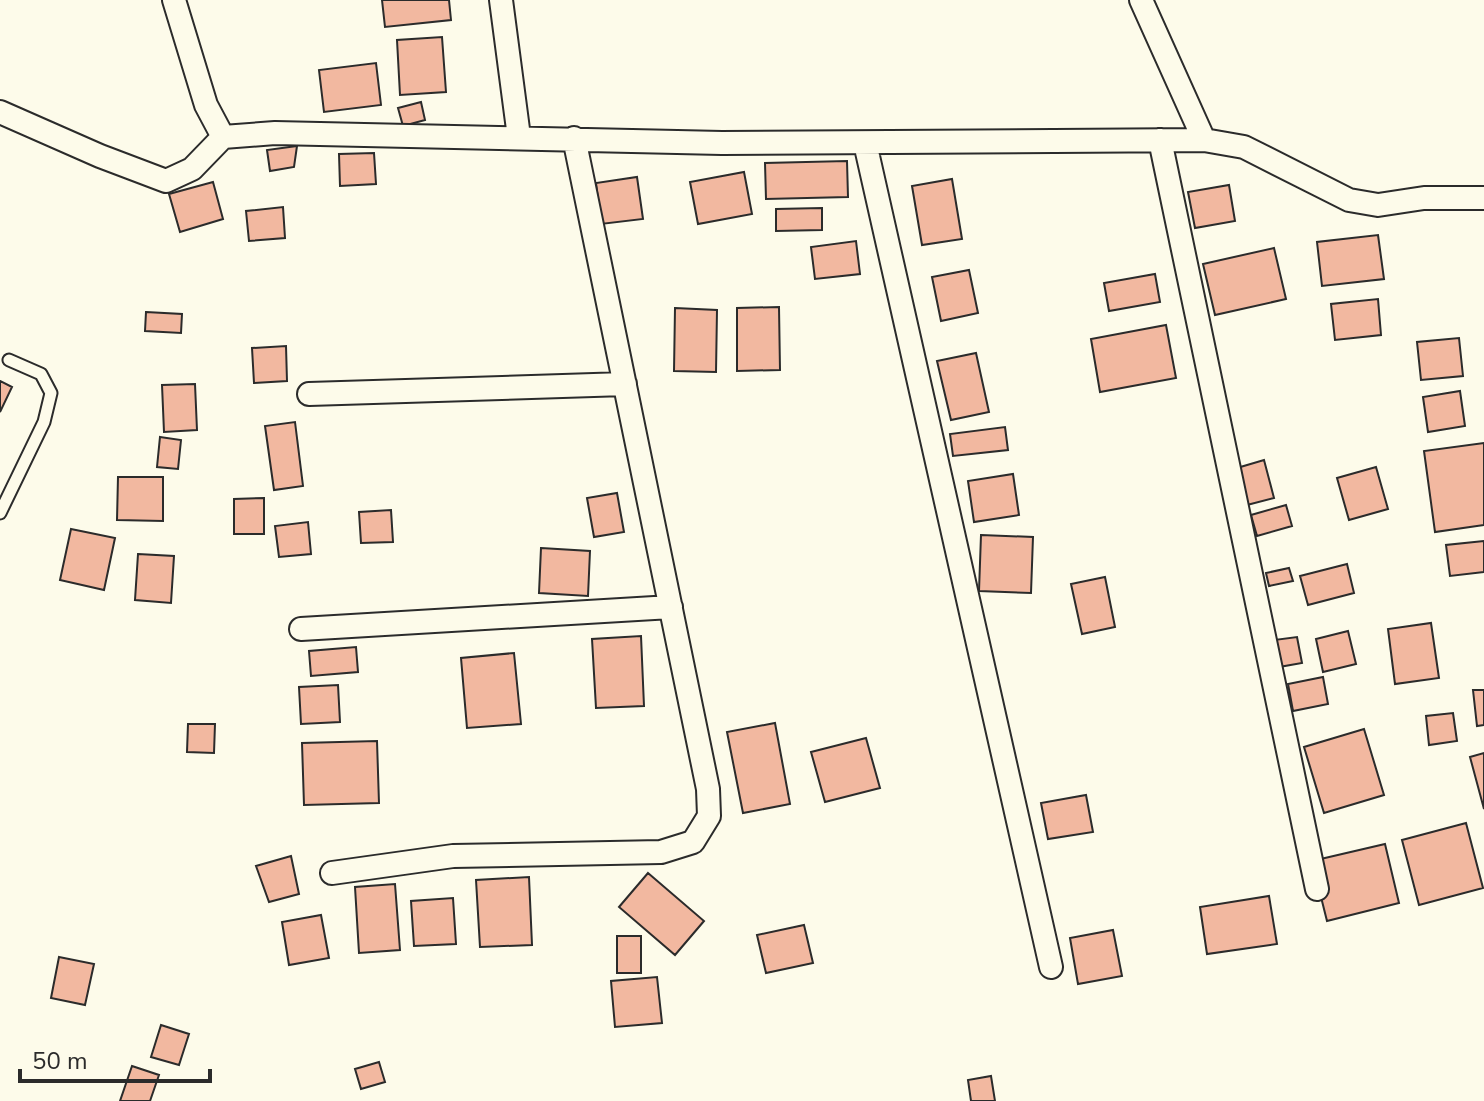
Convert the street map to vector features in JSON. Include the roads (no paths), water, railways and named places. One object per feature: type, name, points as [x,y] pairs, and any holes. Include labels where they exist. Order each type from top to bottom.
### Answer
[{"type":"street","points":[[174,0],[206,105],[223,137]]},
{"type":"street","points":[[501,0],[519,137]]},
{"type":"street","points":[[1141,0],[1204,140]]},
{"type":"street","points":[[0,112],[166,181],[192,169],[223,137],[275,133],[722,143],[1204,140],[1244,147],[1349,200],[1378,205],[1424,198],[1484,198]]},
{"type":"street","points":[[332,873],[453,856],[661,852],[693,842],[709,816],[708,789],[574,138]]},
{"type":"street","points":[[1160,140],[1317,889]]},
{"type":"street","points":[[865,143],[1051,967]]},
{"type":"street","points":[[309,394],[625,384]]},
{"type":"street","points":[[301,629],[671,607]]},
{"type":"lane","points":[[0,513],[44,422],[51,393],[41,374],[9,360]]}]
